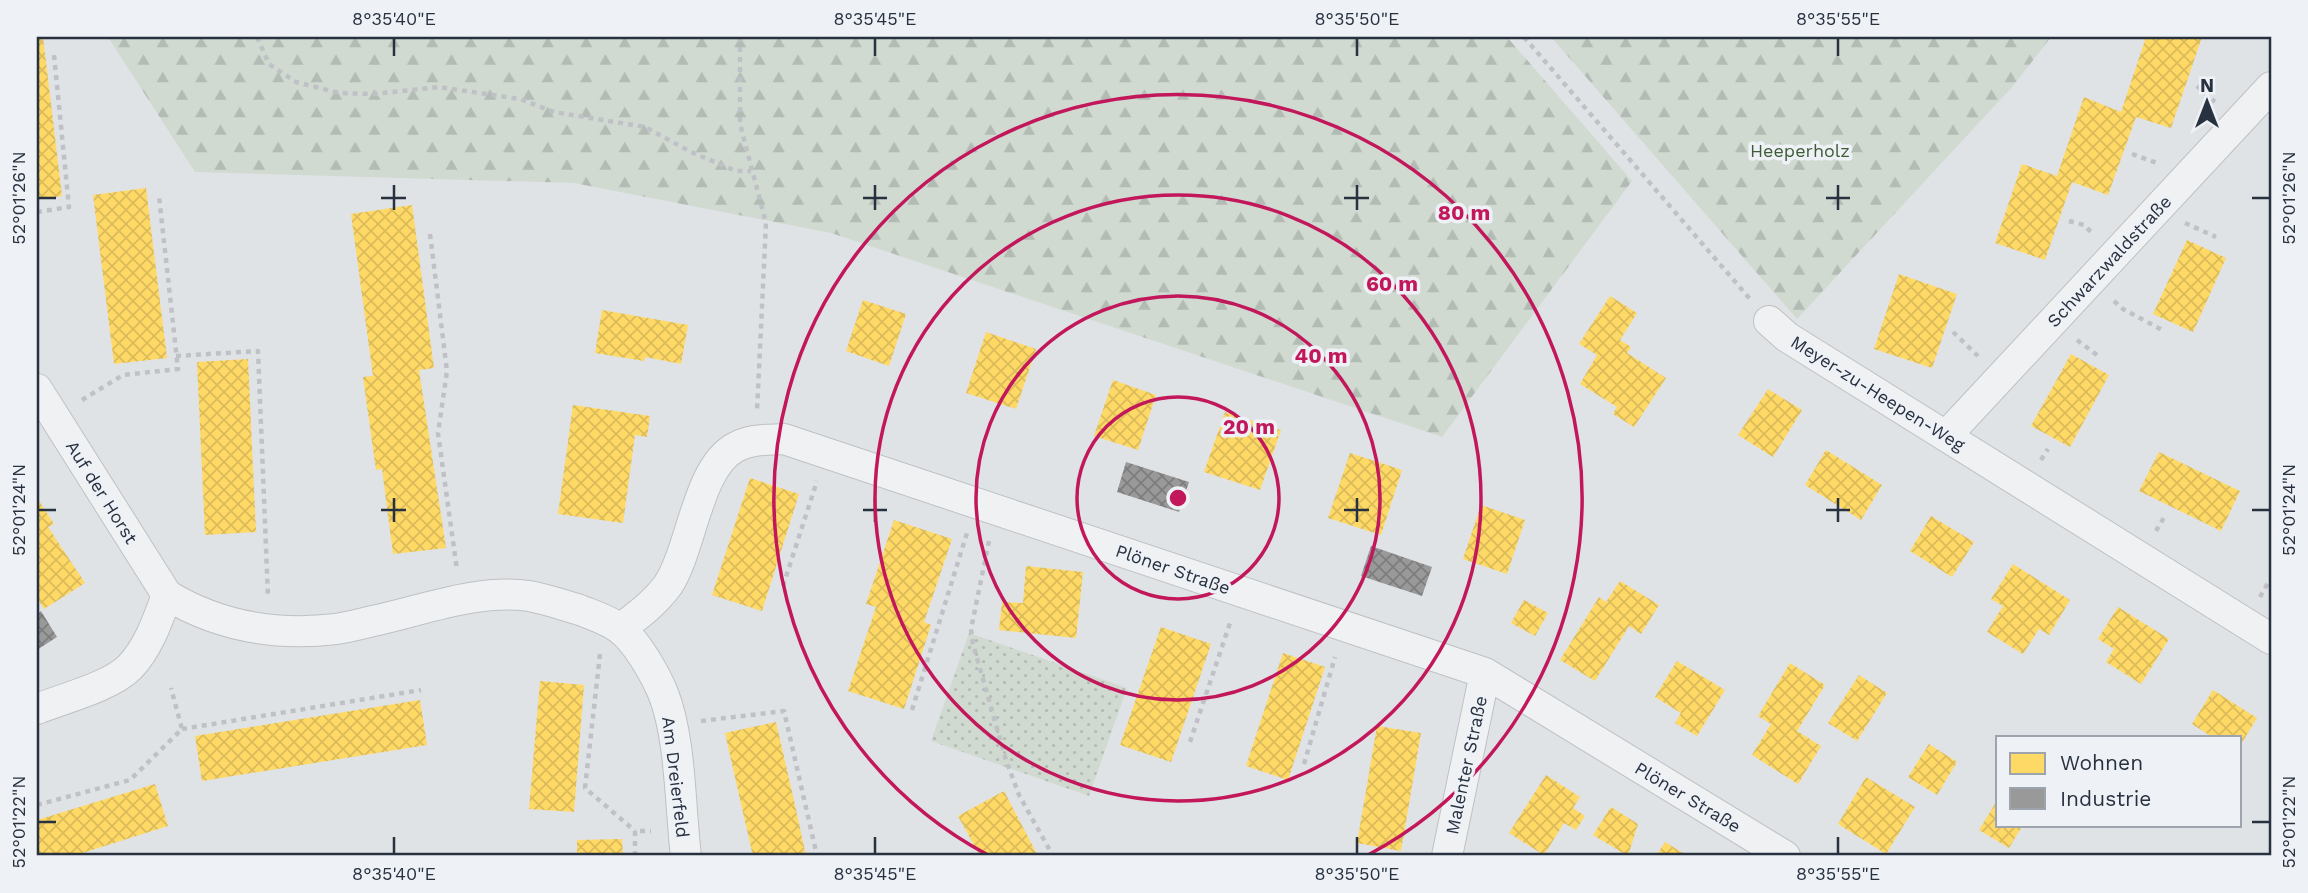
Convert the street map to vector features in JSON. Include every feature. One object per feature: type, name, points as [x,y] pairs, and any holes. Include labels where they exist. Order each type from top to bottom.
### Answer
[{"type":"street","name":"Schwarzwaldstraße","points":[[1946,436],[2271,87]]},
{"type":"street","name":"Meyer-zu-Heepen-Weg","points":[[1769,321],[1787,337],[2271,639]]},
{"type":"street","name":"Auf der Horst","points":[[37,389],[167,595]]},
{"type":"street","name":"Plöner Straße","points":[[620,629],[646,609],[668,585],[681,558],[707,481],[720,461],[734,448],[756,440],[784,439],[1485,673],[1785,856]]},
{"type":"street","points":[[37,709],[107,682],[128,668],[139,656],[156,625],[167,595],[191,609],[270,631],[337,629],[493,596],[527,596],[560,603],[591,614],[620,629]]},
{"type":"street","name":"Am Dreierfeld","points":[[620,629],[645,659],[663,693],[673,725],[686,856]]},
{"type":"street","name":"Malenter Straße","points":[[1447,856],[1485,673]]},
{"type":"path","points":[[257,37],[269,64],[296,82],[339,93],[374,94],[439,87],[520,99],[554,111],[645,127],[691,152],[736,171],[751,170]]},
{"type":"path","points":[[740,37],[740,124],[766,223],[756,440]]},
{"type":"path","points":[[1524,37],[1769,321]]},
{"type":"path","points":[[37,212],[69,206],[54,55]]},
{"type":"path","points":[[55,417],[123,375],[178,369],[159,196]]},
{"type":"path","points":[[430,234],[447,371],[438,433],[458,580],[464,600]]},
{"type":"path","points":[[2092,279],[2123,309],[2164,331]]},
{"type":"path","points":[[176,356],[258,351],[270,631]]},
{"type":"path","points":[[783,586],[826,452]]},
{"type":"path","points":[[912,710],[986,505]]},
{"type":"path","points":[[986,505],[971,629],[973,644],[1006,760],[1020,795],[1053,856]]},
{"type":"path","points":[[1190,742],[1241,592]]},
{"type":"path","points":[[1304,764],[1344,626]]},
{"type":"path","points":[[620,629],[601,650],[585,788],[635,831]]},
{"type":"path","points":[[171,688],[182,729]]},
{"type":"path","points":[[37,805],[130,780],[182,729],[421,690]]},
{"type":"path","points":[[673,725],[784,711],[817,856]]},
{"type":"green space","points":[[108,37],[1507,37],[1632,181],[1442,437],[831,233],[574,183],[195,172]]},
{"type":"green space","name":"Heeperholz","points":[[1551,37],[2051,37],[2013,86],[1797,319]]},
{"type":"green space","points":[[969,633],[1127,688],[1089,796],[931,741]]},
{"type":"building: Wohnen","points":[[37,37],[43,37],[62,196],[37,200]]},
{"type":"building: Wohnen","points":[[2146,37],[2202,37],[2171,128],[2136,117],[2108,195],[2072,182],[2045,260],[1995,243],[2022,164],[2057,176],[2084,97],[2121,112]]},
{"type":"building: Wohnen","points":[[146,188],[167,358],[114,364],[93,195]]},
{"type":"building: Wohnen","points":[[412,205],[434,368],[419,370],[446,548],[393,554],[382,469],[376,470],[363,377],[373,376],[351,214]]},
{"type":"building: Wohnen","points":[[2187,240],[2226,258],[2193,332],[2153,314]]},
{"type":"building: Wohnen","points":[[1899,274],[1957,294],[1932,368],[1874,349]]},
{"type":"building: Wohnen","points":[[1610,296],[1637,313],[1620,340],[1631,347],[1627,353],[1666,378],[1634,427],[1613,414],[1617,407],[1580,384],[1597,355],[1579,344]]},
{"type":"building: Wohnen","points":[[863,300],[906,314],[889,366],[846,351]]},
{"type":"building: Wohnen","points":[[602,310],[688,325],[681,364],[645,357],[644,361],[595,353]]},
{"type":"building: Wohnen","points":[[986,332],[1036,349],[1016,409],[966,393]]},
{"type":"building: Wohnen","points":[[2071,354],[2109,375],[2070,447],[2031,426]]},
{"type":"building: Wohnen","points":[[248,359],[256,532],[205,535],[197,362]]},
{"type":"building: Wohnen","points":[[1113,380],[1156,395],[1138,450],[1094,436]]},
{"type":"building: Wohnen","points":[[1768,389],[1802,410],[1773,457],[1738,435]]},
{"type":"building: Wohnen","points":[[573,405],[650,416],[647,437],[635,435],[623,523],[558,514]]},
{"type":"building: Wohnen","points":[[1225,412],[1281,430],[1260,490],[1204,472]]},
{"type":"building: Wohnen","points":[[1826,450],[1882,485],[1861,520],[1805,485]]},
{"type":"building: Wohnen","points":[[2159,452],[2240,491],[2221,531],[2139,491]]},
{"type":"building: Wohnen","points":[[1350,453],[1402,470],[1381,535],[1328,518]]},
{"type":"building: Wohnen","points":[[750,478],[799,494],[762,611],[712,595]]},
{"type":"building: Wohnen","points":[[37,498],[54,524],[48,527],[85,583],[44,609],[37,598]]},
{"type":"building: Wohnen","points":[[1481,505],[1525,520],[1507,574],[1463,559]]},
{"type":"building: Wohnen","points":[[1931,516],[1974,542],[1952,577],[1910,551]]},
{"type":"building: Wohnen","points":[[894,520],[952,539],[924,622],[931,625],[904,709],[848,691],[876,607],[866,604]]},
{"type":"building: Wohnen","points":[[2013,564],[2070,600],[2049,635],[2039,629],[2023,654],[1987,632],[2003,606],[1991,599]]},
{"type":"building: Wohnen","points":[[1026,566],[1083,572],[1076,638],[999,630],[1002,602],[1023,603]]},
{"type":"building: Wohnen","points":[[1620,581],[1659,605],[1641,634],[1629,626],[1595,681],[1560,660],[1599,597],[1606,602]]},
{"type":"building: Wohnen","points":[[1524,600],[1548,613],[1535,636],[1511,623]]},
{"type":"building: Wohnen","points":[[2118,607],[2169,639],[2141,684],[2106,662],[2114,649],[2098,639]]},
{"type":"building: Wohnen","points":[[1161,627],[1211,644],[1171,762],[1120,745]]},
{"type":"building: Wohnen","points":[[1283,653],[1325,667],[1288,780],[1246,766]]},
{"type":"building: Wohnen","points":[[1677,661],[1725,690],[1697,736],[1675,723],[1681,713],[1655,697]]},
{"type":"building: Wohnen","points":[[1790,663],[1825,685],[1797,731],[1821,746],[1798,784],[1752,755],[1771,724],[1758,716]]},
{"type":"building: Wohnen","points":[[1859,675],[1887,693],[1857,741],[1828,723]]},
{"type":"building: Wohnen","points":[[540,681],[584,685],[574,812],[529,809]]},
{"type":"building: Wohnen","points":[[2213,690],[2257,718],[2242,743],[2242,736],[2210,736],[2192,724]]},
{"type":"building: Wohnen","points":[[420,700],[427,745],[202,781],[195,736]]},
{"type":"building: Wohnen","points":[[776,722],[806,856],[753,856],[725,733]]},
{"type":"building: Wohnen","points":[[1377,726],[1421,733],[1401,851],[1357,843]]},
{"type":"building: Wohnen","points":[[1929,744],[1957,762],[1937,795],[1908,777]]},
{"type":"building: Wohnen","points":[[1546,775],[1580,797],[1573,808],[1585,816],[1576,830],[1564,823],[1544,855],[1509,833]]},
{"type":"building: Wohnen","points":[[1866,777],[1915,807],[1886,854],[1838,824]]},
{"type":"building: Wohnen","points":[[155,784],[168,826],[73,856],[37,856],[37,820]]},
{"type":"building: Wohnen","points":[[1004,791],[1038,856],[980,856],[958,816]]},
{"type":"building: Wohnen","points":[[1996,802],[1996,826],[2022,826],[2009,848],[1979,830]]},
{"type":"building: Wohnen","points":[[1611,807],[1638,824],[1628,856],[1593,835]]},
{"type":"building: Wohnen","points":[[622,839],[623,856],[577,856],[577,840]]},
{"type":"building: Wohnen","points":[[1665,842],[1688,856],[1656,856]]},
{"type":"building: Industrie","points":[[1126,462],[1189,482],[1179,512],[1117,492]]},
{"type":"building: Industrie","points":[[1371,546],[1432,567],[1422,596],[1361,576]]},
{"type":"building: Industrie","points":[[41,611],[57,637],[37,650],[37,614]]}]
